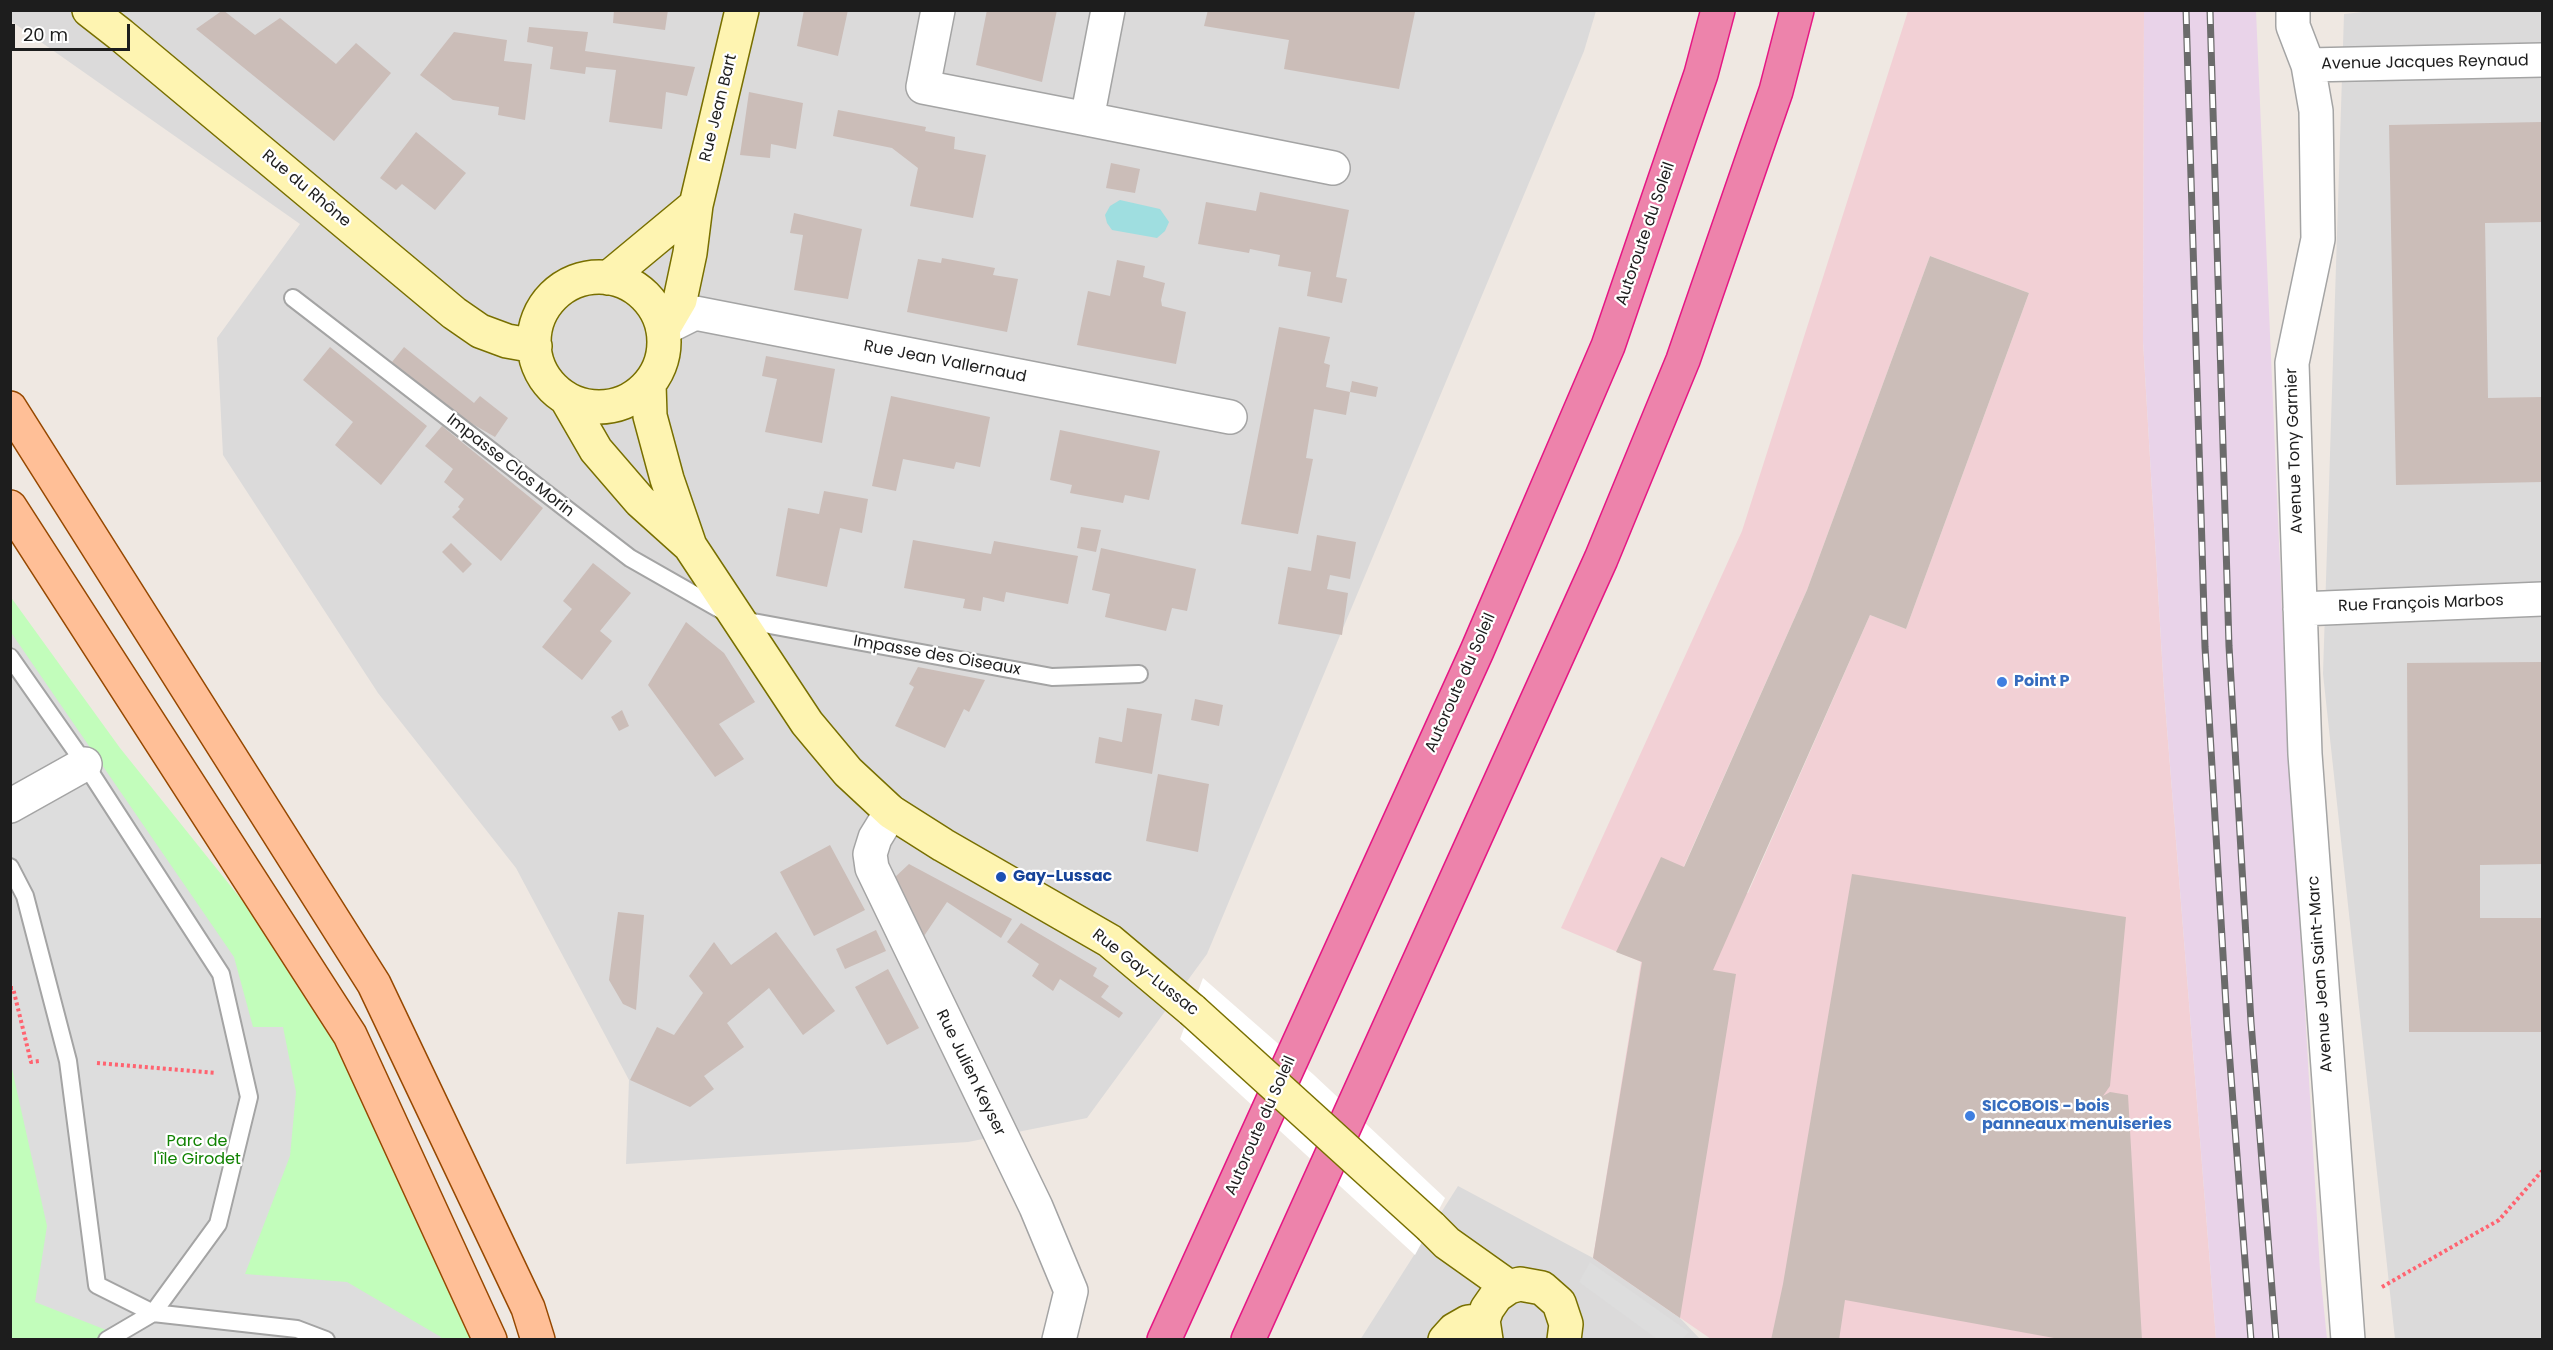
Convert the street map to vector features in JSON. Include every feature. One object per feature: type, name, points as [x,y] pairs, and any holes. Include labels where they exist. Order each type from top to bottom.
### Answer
[{"type":"highway","name":"Autoroute du Soleil","points":[[1164,1340],[1477,651],[1608,346],[1701,74],[1718,10]]},
{"type":"highway","points":[[1248,1340],[1601,560],[1683,360],[1776,91],[1797,10]]},
{"type":"main road","points":[[10,408],[374,984],[528,1308],[538,1340]]},
{"type":"main road","points":[[10,507],[350,1035],[490,1340]]},
{"type":"street","name":"Rue du Rhône","points":[[89,10],[454,313],[480,331],[507,341],[535,346]]},
{"type":"street","name":"Rue Jean Bart","points":[[663,329],[680,300],[696,205],[742,10]]},
{"type":"street","points":[[938,10],[923,87],[1333,168]]},
{"type":"street","points":[[1087,120],[1108,10]]},
{"type":"street","name":"Avenue Tony Garnier","points":[[2293,10],[2293,26],[2308,65],[2316,111],[2318,239],[2292,363],[2301,609]]},
{"type":"street","name":"Avenue Jacques Reynaud","points":[[2308,65],[2542,60]]},
{"type":"street","points":[[608,278],[696,205]]},
{"type":"street","points":[[608,278],[627,284],[644,294],[656,310],[663,329],[664,348],[659,368],[649,384],[632,399],[610,406],[587,406],[566,398],[553,388],[544,375],[535,346],[539,318],[555,295],[580,280],[608,278]]},
{"type":"street","name":"Rue Jean Vallernaud","points":[[663,329],[694,313],[1230,417]]},
{"type":"street","points":[[649,384],[650,416],[667,479],[690,546],[737,619]]},
{"type":"street","points":[[566,398],[596,450],[640,501],[690,546]]},
{"type":"street","name":"Rue François Marbos","points":[[2301,609],[2542,599]]},
{"type":"street","name":"Avenue Jean Saint-Marc","points":[[2301,609],[2305,754],[2347,1324]]},
{"type":"street","name":"Rue Gay-Lussac","points":[[737,619],[807,723],[848,772],[891,812],[943,845],[1110,941],[1192,1010],[1439,1235],[1491,1314]]},
{"type":"street","points":[[10,806],[85,764]]},
{"type":"street","name":"Rue Julien Keyser","points":[[891,812],[875,838],[870,854],[872,868],[1036,1208],[1071,1291],[1059,1340]]},
{"type":"street","points":[[1444,1340],[1454,1330],[1468,1322],[1491,1314],[1531,1284],[1552,1294],[1564,1312],[1568,1338]]},
{"type":"lane","name":"Impasse Clos Morin","points":[[293,298],[630,558],[737,619]]},
{"type":"lane","name":"Impasse des Oiseaux","points":[[737,619],[1052,677],[1139,674]]},
{"type":"lane","points":[[10,657],[85,764],[221,974],[249,1097],[218,1224],[153,1313],[107,1340]]},
{"type":"lane","points":[[10,867],[25,897],[68,1061],[97,1285],[153,1313],[297,1329],[326,1340]]},
{"type":"path","points":[[10,988],[13,988],[31,1062],[68,1061],[244,1076]]},
{"type":"path","points":[[2347,1324],[2499,1220],[2542,1171]]},
{"type":"shaded area","points":[[11,10],[1596,11],[1584,51],[1207,954],[1087,1118],[968,1142],[626,1164],[629,1080],[516,868],[378,693],[223,455],[217,338],[300,224],[11,21]]},
{"type":"shaded area","points":[[2382,10],[2542,11],[2542,1339],[2395,1339],[2323,674],[2344,14]]},
{"type":"shaded area","name":"Point P","points":[[1908,11],[2144,11],[2143,341],[2164,691],[2216,1339],[1711,1339],[1593,1258],[1641,962],[1561,928],[1742,531]],"holes":[[[1930,256],[2029,293],[1906,629],[1870,615],[1748,893],[1684,866],[1807,590]]]},
{"type":"shaded area","points":[[2144,11],[2256,11],[2282,611],[2320,1271],[2327,1339],[2216,1339],[2164,691],[2143,341]]},
{"type":"shaded area","name":"Parc de l'île Girodet","points":[[10,631],[234,957],[253,1027],[283,1027],[296,1092],[290,1156],[245,1274],[347,1282],[441,1337],[440,1339],[129,1339],[35,1302],[47,1226],[10,1060]]},
{"type":"shaded area","points":[[1458,1186],[1593,1258],[1680,1318],[1700,1339],[1360,1340]]},
{"type":"shaded area","points":[[1590,1262],[1689,1332],[1682,1339],[1657,1339],[1579,1282]]},
{"type":"green space","name":"Parc de l'île Girodet","points":[[10,596],[120,748],[350,1035],[490,1339],[11,1339]]},
{"type":"water","points":[[1120,200],[1160,209],[1169,222],[1165,231],[1157,238],[1112,230],[1105,215],[1110,206]]},
{"type":"pier","points":[[1203,978],[1314,1075],[1445,1198],[1415,1255],[1180,1039]]},
{"type":"building","points":[[223,10],[255,35],[280,18],[336,64],[356,43],[391,73],[334,141],[196,29]]},
{"type":"building","points":[[614,10],[668,10],[665,30],[613,23]]},
{"type":"building","points":[[804,10],[848,10],[838,56],[797,46]]},
{"type":"building","points":[[987,10],[1057,10],[1042,82],[976,65]]},
{"type":"building","points":[[1208,10],[1407,10],[1415,12],[1399,89],[1284,69],[1289,40],[1204,26]]},
{"type":"building","points":[[529,27],[588,32],[585,51],[695,67],[687,96],[666,92],[662,129],[609,122],[616,70],[586,67],[585,74],[550,69],[553,47],[527,42]]},
{"type":"building","points":[[454,32],[507,40],[504,61],[532,64],[525,120],[498,115],[499,107],[453,100],[420,75]]},
{"type":"building","points":[[749,92],[803,103],[796,149],[771,144],[770,158],[740,155]]},
{"type":"building","points":[[838,110],[926,127],[925,131],[955,137],[954,149],[986,155],[973,218],[910,206],[918,168],[892,148],[833,136]]},
{"type":"building","points":[[2542,122],[2542,222],[2485,223],[2488,398],[2542,397],[2542,482],[2396,485],[2389,125]]},
{"type":"building","points":[[416,132],[466,173],[435,210],[402,184],[396,190],[380,178]]},
{"type":"building","points":[[1111,163],[1140,169],[1135,193],[1106,188]]},
{"type":"building","points":[[1260,192],[1349,210],[1336,277],[1347,279],[1342,303],[1307,296],[1311,272],[1278,266],[1280,255],[1250,249],[1249,253],[1198,244],[1206,202],[1256,211]]},
{"type":"building","points":[[794,213],[862,229],[848,299],[794,290],[803,235],[790,233]]},
{"type":"building","points":[[1930,256],[2029,293],[1906,629],[1870,615],[1713,970],[1736,974],[1680,1318],[1593,1258],[1642,962],[1616,952],[1661,857],[1684,867],[1807,590]]},
{"type":"building","points":[[942,258],[995,268],[993,275],[1018,279],[1007,332],[907,312],[918,259],[941,263]]},
{"type":"building","points":[[1117,260],[1145,266],[1143,277],[1165,283],[1162,306],[1186,312],[1176,364],[1077,345],[1088,291],[1110,296]]},
{"type":"building","points":[[1279,327],[1330,337],[1324,363],[1330,365],[1326,387],[1350,392],[1346,415],[1314,409],[1306,458],[1313,459],[1298,534],[1241,524]]},
{"type":"building","points":[[330,347],[427,426],[381,485],[335,445],[353,422],[303,380]]},
{"type":"building","points":[[404,347],[474,403],[480,396],[508,418],[495,437],[462,418],[392,362]]},
{"type":"building","points":[[766,356],[835,369],[822,443],[765,432],[777,379],[762,376]]},
{"type":"building","points":[[1352,381],[1378,387],[1376,397],[1350,392]]},
{"type":"building","points":[[891,396],[990,417],[980,467],[956,462],[954,469],[903,459],[896,491],[872,486]]},
{"type":"building","points":[[442,426],[543,508],[501,561],[452,517],[460,509],[458,507],[464,499],[444,482],[453,469],[425,446]]},
{"type":"building","points":[[1060,430],[1160,451],[1149,500],[1125,495],[1123,503],[1070,493],[1072,485],[1050,480]]},
{"type":"building","points":[[824,491],[868,499],[862,533],[840,528],[827,587],[776,576],[788,508],[819,514]]},
{"type":"building","points":[[1081,527],[1101,530],[1096,552],[1077,548]]},
{"type":"building","points":[[1317,535],[1356,542],[1350,579],[1330,575],[1327,589],[1348,593],[1342,635],[1278,624],[1288,567],[1311,571]]},
{"type":"building","points":[[913,540],[991,554],[994,541],[1078,556],[1068,604],[1006,592],[1004,602],[983,597],[981,611],[963,608],[965,599],[904,588]]},
{"type":"building","points":[[451,543],[472,564],[463,573],[442,552]]},
{"type":"building","points":[[1101,548],[1196,569],[1187,611],[1172,608],[1166,631],[1105,617],[1110,594],[1092,590]]},
{"type":"building","points":[[593,563],[631,593],[600,631],[612,641],[582,680],[542,647],[572,609],[563,601]]},
{"type":"building","points":[[686,622],[724,653],[755,702],[719,724],[744,759],[715,777],[648,685]]},
{"type":"building","points":[[2542,662],[2542,864],[2480,865],[2480,918],[2542,918],[2542,1032],[2409,1032],[2407,663]]},
{"type":"building","points":[[918,667],[985,680],[969,712],[964,709],[945,748],[895,726],[914,687],[909,684]]},
{"type":"building","points":[[1195,699],[1223,705],[1219,726],[1191,720]]},
{"type":"building","points":[[1127,708],[1162,714],[1152,774],[1095,763],[1099,737],[1122,742]]},
{"type":"building","points":[[622,710],[629,726],[619,731],[611,717]]},
{"type":"building","points":[[1158,774],[1209,784],[1198,852],[1146,841]]},
{"type":"building","points":[[830,845],[865,910],[814,936],[780,872]]},
{"type":"building","points":[[909,864],[1012,919],[1001,938],[947,902],[924,936],[893,879]]},
{"type":"building","name":"SICOBOIS - bois panneaux menuiseries","points":[[1852,874],[2126,917],[2110,1086],[2103,1096],[2110,1092],[2128,1095],[2142,1340],[2065,1340],[1845,1300],[1839,1340],[1771,1340],[1783,1284]]},
{"type":"building","points":[[618,912],[644,915],[636,1010],[623,1004],[609,980]]},
{"type":"building","points":[[1021,923],[1097,968],[1093,976],[1109,986],[1101,997],[1123,1013],[1119,1018],[1060,979],[1053,991],[1032,976],[1039,964],[1007,942]]},
{"type":"building","points":[[876,930],[886,951],[845,969],[836,949]]},
{"type":"building","points":[[776,932],[835,1011],[803,1035],[769,988],[727,1023],[744,1047],[704,1076],[714,1089],[690,1107],[630,1080],[657,1027],[674,1035],[703,993],[689,976],[714,942],[731,965]]},
{"type":"building","points":[[888,969],[919,1028],[887,1045],[855,987]]},
{"type":"railway","points":[[2186,10],[2205,647],[2227,1023],[2251,1340]]},
{"type":"railway","points":[[2210,10],[2229,646],[2251,1022],[2276,1340]]},
{"type":"place","name":"Point P","points":[[2002,682]]},
{"type":"place","name":"Gay-Lussac","points":[[1001,877]]},
{"type":"place","name":"SICOBOIS - bois panneaux menuiseries","points":[[1970,1116]]}]
